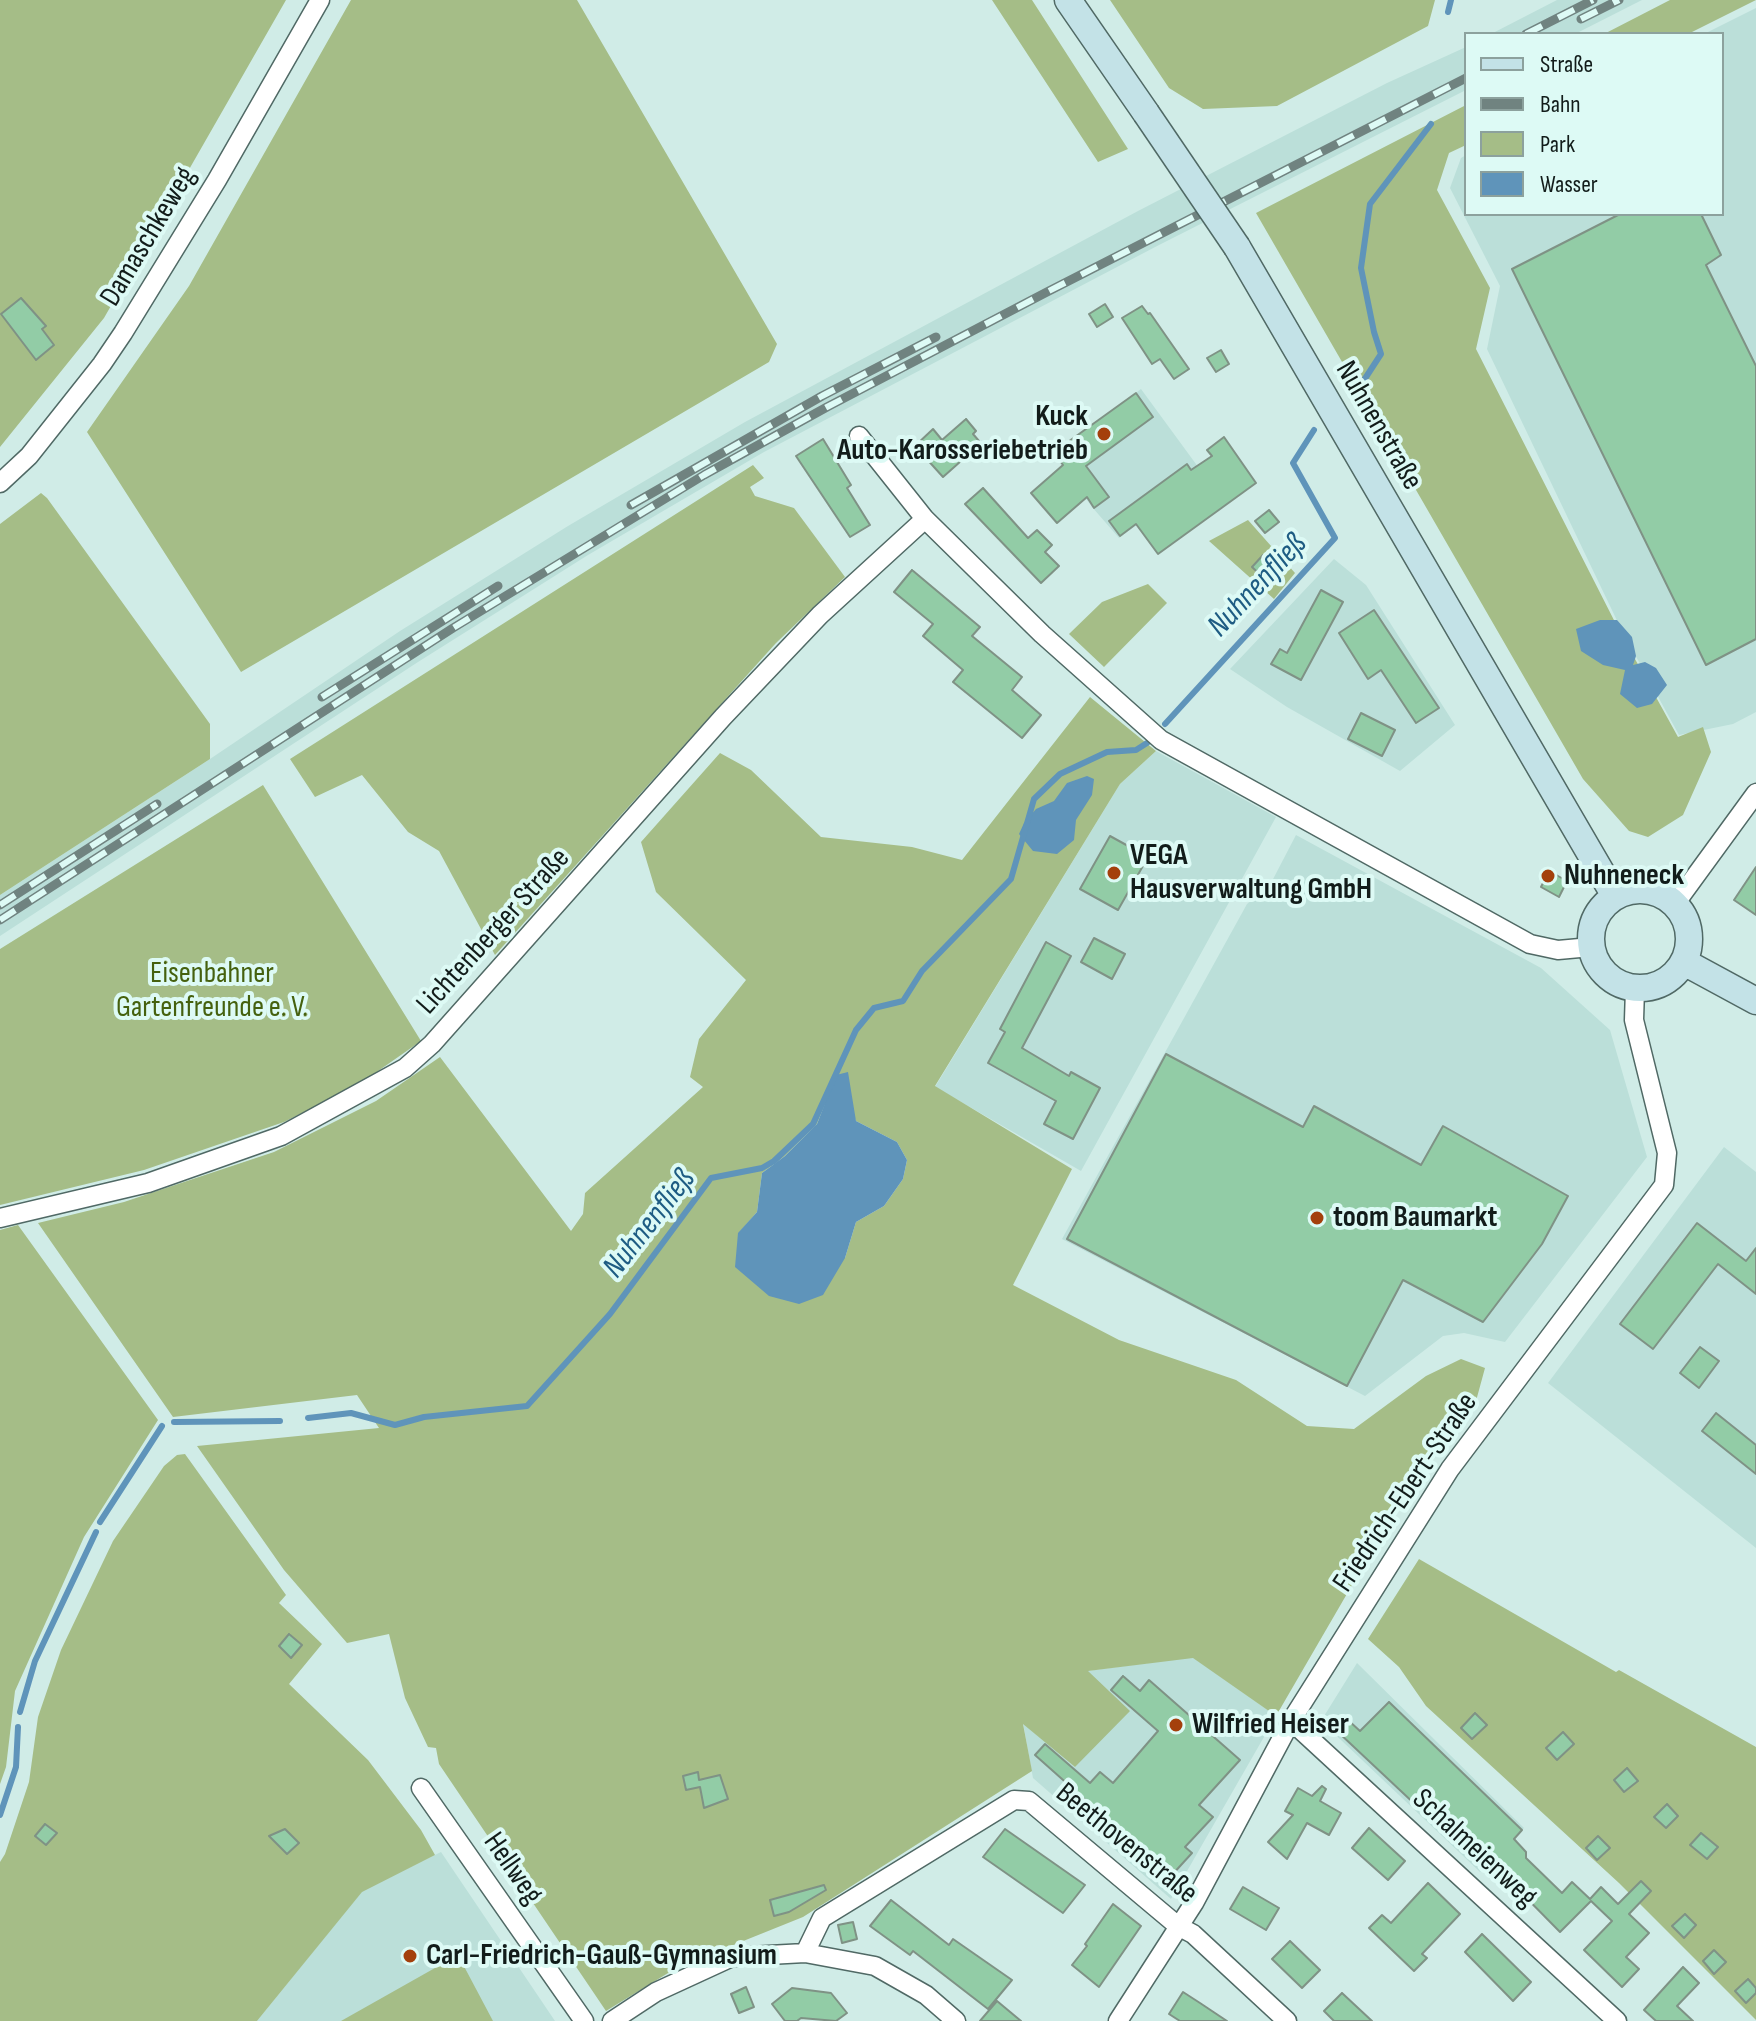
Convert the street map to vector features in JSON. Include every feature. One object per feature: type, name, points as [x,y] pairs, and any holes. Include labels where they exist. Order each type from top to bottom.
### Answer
[{"type":"main road","name":"Nuhnenstraße","points":[[1068,0],[1237,247],[1615,896]]},
{"type":"main road","points":[[1641,890],[1654,892],[1675,904],[1689,932],[1689,947],[1684,962],[1675,974],[1663,983],[1635,989],[1619,985],[1606,976],[1596,963],[1591,947],[1592,923],[1598,912],[1615,896],[1641,890]]},
{"type":"main road","points":[[1684,962],[1756,1001]]},
{"type":"street","name":"Damaschkeweg","points":[[0,483],[29,456],[123,333],[217,180],[320,0]]},
{"type":"street","points":[[859,436],[925,519],[1042,634],[1161,740],[1530,944],[1558,950],[1591,947]]},
{"type":"street","name":"Lichtenberger Straße","points":[[0,1218],[148,1183],[281,1136],[361,1095],[405,1068],[432,1044],[723,717],[820,615],[925,519]]},
{"type":"street","points":[[1675,904],[1756,793]]},
{"type":"street","name":"Friedrich-Ebert-Straße","points":[[1118,2021],[1194,1903],[1291,1721],[1450,1469],[1664,1185],[1667,1153],[1634,1020],[1635,989]]},
{"type":"street","name":"Schalmeienweg","points":[[1291,1721],[1617,2021]]},
{"type":"street","name":"Hellweg","points":[[421,1788],[584,2021]]},
{"type":"street","name":"Beethovenstraße","points":[[805,1953],[822,1918],[1014,1800],[1029,1801],[1178,1926],[1193,1934],[1287,2021]]},
{"type":"street","points":[[612,2021],[656,1992],[732,1957],[805,1953],[875,1966],[926,1995],[956,2021]]},
{"type":"shaded area","points":[[1557,0],[1642,0],[1579,32],[1495,32]]},
{"type":"shaded area","points":[[1756,8],[1756,712],[1733,724],[1679,735],[1622,631],[1487,349],[1500,286],[1464,216],[1724,216],[1724,32],[1708,32]]},
{"type":"shaded area","points":[[1464,48],[1464,91],[1159,245],[764,452],[588,555],[418,662],[0,936],[0,895],[400,631],[568,526],[745,422],[1138,211],[1387,83]]},
{"type":"shaded area","points":[[1464,156],[1464,215],[1450,188]]},
{"type":"shaded area","name":"Kuck Auto-Karosseriebetrieb","points":[[1141,389],[1204,475],[1119,538],[1053,453]]},
{"type":"shaded area","points":[[1334,559],[1366,585],[1455,725],[1400,771],[1287,707],[1230,669]]},
{"type":"shaded area","name":"VEGA Hausverwaltung GmbH","points":[[1156,751],[1276,817],[1081,1171],[935,1087],[1120,784]]},
{"type":"shaded area","points":[[1296,835],[1541,968],[1610,1030],[1647,1157],[1505,1342],[1464,1333],[1443,1336],[1365,1396],[1062,1239],[1247,904],[1271,883]]},
{"type":"shaded area","points":[[1724,1147],[1756,1172],[1756,1548],[1548,1383]]},
{"type":"shaded area","points":[[1193,1657],[1276,1716],[1171,1899],[1033,1778],[1023,1723],[1075,1767],[1087,1671]]},
{"type":"shaded area","points":[[1357,1663],[1524,1828],[1480,1872],[1321,1721]]},
{"type":"shaded area","name":"Carl-Friedrich-Gauß-Gymnasium","points":[[441,1852],[555,2021],[257,2021],[362,1891]]},
{"type":"green space","points":[[0,0],[286,0],[104,318],[0,447]]},
{"type":"green space","points":[[351,0],[577,0],[777,344],[769,362],[241,672],[87,432],[189,286]]},
{"type":"green space","points":[[992,0],[1032,0],[1128,149],[1098,162]]},
{"type":"green space","points":[[1110,0],[1435,0],[1428,26],[1277,106],[1203,109],[1169,88]]},
{"type":"green space","points":[[1670,0],[1756,0],[1692,32],[1608,32]]},
{"type":"green space","points":[[1464,106],[1464,146],[1449,153],[1437,190],[1490,288],[1476,349],[1619,630],[1678,737],[1703,727],[1711,752],[1683,815],[1648,837],[1629,831],[1583,779],[1256,213]]},
{"type":"green space","points":[[753,465],[764,478],[750,487],[755,496],[794,508],[845,577],[776,643],[495,955],[439,851],[408,832],[362,775],[315,797],[290,759]]},
{"type":"green space","points":[[41,493],[210,724],[210,759],[0,895],[0,524]]},
{"type":"green space","points":[[1248,520],[1295,573],[1274,599],[1209,541]]},
{"type":"green space","points":[[1148,584],[1167,603],[1104,667],[1069,634],[1102,602]]},
{"type":"green space","points":[[1090,697],[1156,751],[1120,784],[935,1086],[1072,1169],[1013,1285],[1119,1340],[1236,1380],[1307,1426],[1354,1429],[1426,1376],[1461,1359],[1485,1368],[1476,1401],[1391,1518],[1276,1716],[1193,1658],[1088,1671],[1130,1711],[1075,1767],[1023,1724],[1032,1771],[803,1917],[706,1956],[691,1959],[606,2011],[439,1764],[436,1748],[428,1747],[405,1698],[389,1634],[347,1643],[284,1570],[197,1446],[379,1428],[357,1395],[173,1417],[38,1223],[124,1202],[274,1152],[376,1101],[440,1057],[571,1231],[583,1214],[585,1193],[703,1087],[690,1077],[699,1039],[746,980],[656,892],[641,842],[720,753],[751,770],[821,837],[912,847],[962,860]],"holes":[[[836,1075],[856,1121],[897,1142],[907,1160],[903,1179],[884,1206],[856,1222],[845,1258],[738,1234],[757,1212],[762,1173],[785,1156],[817,1124]]]},
{"type":"green space","name":"Eisenbahner Gartenfreunde e. V.","points":[[263,785],[421,1041],[358,1085],[284,1122],[144,1170],[0,1205],[0,949]]},
{"type":"green space","points":[[18,1225],[158,1420],[84,1537],[15,1691],[6,1767],[0,1784],[0,1230]]},
{"type":"green space","points":[[185,1454],[286,1595],[279,1603],[322,1644],[289,1684],[368,1760],[421,1830],[435,1855],[362,1892],[257,2021],[0,2021],[0,1862],[29,1782],[38,1717],[61,1650],[113,1541],[164,1466],[177,1455]]},
{"type":"green space","points":[[1419,1559],[1616,1672],[1619,1670],[1756,1747],[1756,2020],[1619,1883],[1426,1706],[1399,1667],[1368,1639]]},
{"type":"green space","points":[[458,1955],[493,2021],[341,2021]]},
{"type":"water","points":[[1600,620],[1617,620],[1632,637],[1636,656],[1633,665],[1645,662],[1656,668],[1667,685],[1652,704],[1637,708],[1620,694],[1625,670],[1603,665],[1581,651],[1576,629]]},
{"type":"water","points":[[1087,776],[1094,779],[1092,795],[1076,820],[1074,840],[1057,854],[1033,851],[1019,834],[1024,823],[1036,809],[1054,801],[1067,783]]},
{"type":"water","points":[[848,1072],[856,1121],[897,1142],[907,1160],[903,1179],[884,1206],[856,1222],[845,1258],[823,1295],[799,1304],[769,1296],[735,1267],[738,1233],[757,1212],[762,1173],[785,1156],[817,1124],[836,1075]]},
{"type":"building","points":[[1616,216],[1702,216],[1721,255],[1706,265],[1756,366],[1756,639],[1706,665],[1512,269]]},
{"type":"building","points":[[21,298],[46,326],[42,329],[54,345],[36,360],[1,314]]},
{"type":"building","points":[[1105,304],[1113,317],[1097,327],[1089,314]]},
{"type":"building","points":[[1142,306],[1189,369],[1174,379],[1160,359],[1152,364],[1122,318]]},
{"type":"building","points":[[1221,350],[1229,364],[1216,372],[1207,358]]},
{"type":"building","name":"Kuck Auto-Karosseriebetrieb","points":[[1136,393],[1153,417],[1086,466],[1109,497],[1094,508],[1087,497],[1057,523],[1031,493],[1063,465],[1054,452]]},
{"type":"building","points":[[966,419],[976,431],[973,434],[979,441],[943,477],[915,446],[933,429],[942,440]]},
{"type":"building","points":[[1224,437],[1256,483],[1158,554],[1136,524],[1120,536],[1109,521],[1187,464],[1191,470],[1212,456],[1207,450]]},
{"type":"building","points":[[823,439],[851,485],[847,488],[870,525],[850,537],[796,456]]},
{"type":"building","points":[[983,488],[1028,538],[1037,530],[1052,545],[1045,552],[1059,566],[1041,583],[965,504]]},
{"type":"building","points":[[1269,510],[1279,522],[1265,533],[1255,521]]},
{"type":"building","points":[[1263,555],[1282,572],[1270,584],[1252,567]]},
{"type":"building","points":[[912,570],[980,627],[972,636],[1022,677],[1012,690],[1041,715],[1022,738],[953,682],[963,670],[923,636],[933,624],[894,592]]},
{"type":"building","points":[[1321,590],[1343,602],[1301,680],[1271,664],[1280,649],[1287,653]]},
{"type":"building","points":[[1374,610],[1439,708],[1416,723],[1381,670],[1368,679],[1339,633]]},
{"type":"building","points":[[1361,713],[1395,730],[1382,756],[1348,739]]},
{"type":"building","name":"VEGA Hausverwaltung GmbH","points":[[1110,836],[1148,857],[1118,910],[1080,889]]},
{"type":"building","points":[[1756,867],[1756,915],[1734,900]]},
{"type":"building","points":[[1549,871],[1567,881],[1559,897],[1541,887]]},
{"type":"building","points":[[1094,938],[1125,954],[1112,979],[1081,962]]},
{"type":"building","points":[[1046,942],[1071,956],[1022,1048],[1069,1076],[1071,1072],[1100,1088],[1073,1139],[1044,1124],[1056,1101],[988,1063],[1005,1032],[1000,1029]]},
{"type":"building","name":"toom Baumarkt","points":[[1166,1054],[1303,1127],[1314,1106],[1421,1165],[1443,1126],[1568,1196],[1542,1244],[1483,1322],[1403,1280],[1347,1386],[1067,1239]]},
{"type":"building","points":[[1697,1223],[1746,1261],[1756,1248],[1756,1294],[1718,1264],[1653,1349],[1620,1324]]},
{"type":"building","points":[[1700,1347],[1719,1361],[1699,1388],[1680,1373]]},
{"type":"building","points":[[1716,1413],[1756,1445],[1756,1474],[1702,1431]]},
{"type":"building","points":[[289,1634],[302,1645],[291,1658],[279,1646]]},
{"type":"building","points":[[1123,1676],[1140,1691],[1149,1680],[1240,1760],[1199,1805],[1213,1817],[1185,1847],[1192,1853],[1171,1876],[1035,1755],[1045,1744],[1090,1783],[1100,1772],[1113,1783],[1158,1731],[1111,1690]]},
{"type":"building","points":[[1389,1702],[1522,1830],[1514,1839],[1526,1852],[1526,1858],[1562,1893],[1572,1882],[1590,1899],[1601,1887],[1618,1904],[1641,1881],[1651,1891],[1629,1914],[1649,1933],[1626,1957],[1639,1969],[1622,1987],[1584,1950],[1612,1921],[1591,1901],[1560,1932],[1491,1862],[1484,1869],[1338,1732],[1349,1721],[1360,1731]]},
{"type":"building","points":[[1475,1713],[1487,1725],[1472,1739],[1461,1728]]},
{"type":"building","points":[[1563,1732],[1574,1744],[1557,1760],[1546,1748]]},
{"type":"building","points":[[1627,1768],[1638,1781],[1624,1792],[1614,1780]]},
{"type":"building","points":[[698,1772],[699,1780],[720,1775],[728,1799],[704,1808],[700,1787],[686,1790],[683,1776]]},
{"type":"building","points":[[1322,1786],[1326,1789],[1320,1801],[1341,1813],[1329,1835],[1307,1823],[1287,1859],[1268,1842],[1293,1815],[1285,1811],[1298,1788],[1312,1796]]},
{"type":"building","points":[[1667,1804],[1678,1816],[1666,1828],[1654,1817]]},
{"type":"building","points":[[45,1824],[57,1833],[46,1845],[35,1836]]},
{"type":"building","points":[[1369,1828],[1405,1861],[1388,1880],[1352,1848]]},
{"type":"building","points":[[285,1829],[299,1843],[287,1854],[269,1836]]},
{"type":"building","points":[[1005,1829],[1085,1885],[1063,1913],[983,1857]]},
{"type":"building","points":[[1701,1833],[1718,1847],[1707,1859],[1690,1845]]},
{"type":"building","points":[[1598,1836],[1610,1848],[1597,1860],[1586,1848]]},
{"type":"building","points":[[1428,1883],[1460,1914],[1422,1954],[1427,1958],[1414,1971],[1369,1928],[1382,1915],[1391,1923]]},
{"type":"building","points":[[824,1885],[826,1890],[789,1912],[774,1916],[770,1900]]},
{"type":"building","points":[[1243,1887],[1279,1908],[1266,1930],[1230,1909]]},
{"type":"building","points":[[891,1900],[949,1945],[953,1939],[1012,1980],[988,2009],[913,1951],[910,1955],[870,1926]]},
{"type":"building","points":[[1113,1904],[1141,1926],[1099,1987],[1072,1965]]},
{"type":"building","points":[[1685,1914],[1696,1925],[1684,1938],[1672,1926]]},
{"type":"building","points":[[853,1922],[857,1939],[842,1943],[838,1925]]},
{"type":"building","points":[[1482,1934],[1531,1982],[1513,2001],[1465,1952]]},
{"type":"building","points":[[1290,1941],[1320,1970],[1302,1988],[1272,1959]]},
{"type":"building","points":[[1714,1950],[1726,1962],[1714,1974],[1703,1961]]},
{"type":"building","points":[[1683,1967],[1699,1983],[1677,2006],[1693,2021],[1656,2021],[1644,2010]]},
{"type":"building","points":[[1748,1979],[1756,1988],[1756,1993],[1746,2003],[1735,1991]]},
{"type":"building","points":[[746,1987],[754,2007],[739,2013],[731,1994]]},
{"type":"building","points":[[792,1988],[831,1993],[847,2013],[836,2021],[801,2018],[785,2021],[772,2004]]},
{"type":"building","points":[[1183,1992],[1227,2021],[1180,2021],[1169,2014]]},
{"type":"building","points":[[1342,1993],[1372,2021],[1334,2021],[1324,2011]]},
{"type":"building","points":[[997,2001],[1021,2021],[980,2021]]},
{"type":"waterway","name":"Nuhnenfließ","points":[[1448,12],[1451,0]]},
{"type":"waterway","name":"Nuhnenfließ","points":[[1355,394],[1381,354],[1361,268],[1370,204],[1431,124]]},
{"type":"waterway","name":"Nuhnenfließ","points":[[1165,724],[1335,538],[1293,463],[1314,430]]},
{"type":"waterway","name":"Nuhnenfließ","points":[[308,1418],[351,1413],[395,1425],[424,1417],[527,1406],[610,1314],[711,1178],[762,1168],[774,1161],[813,1124],[856,1030],[874,1008],[903,1001],[922,971],[1011,879],[1034,799],[1060,774],[1107,752],[1136,750],[1147,743]]},
{"type":"waterway","name":"Nuhnenfließ","points":[[174,1422],[280,1421]]},
{"type":"waterway","name":"Nuhnenfließ","points":[[100,1522],[162,1426]]},
{"type":"waterway","name":"Nuhnenfließ","points":[[20,1712],[35,1661],[96,1532]]},
{"type":"waterway","name":"Nuhnenfließ","points":[[0,1815],[16,1767],[18,1727]]},
{"type":"railway","points":[[1530,32],[1593,0]]},
{"type":"railway","points":[[1581,19],[1619,0]]},
{"type":"railway","points":[[0,920],[453,628],[704,475],[1045,293],[1464,79]]},
{"type":"railway","points":[[631,505],[822,396],[936,337]]},
{"type":"railway","points":[[322,697],[498,586]]},
{"type":"railway","points":[[0,905],[157,804]]},
{"type":"place","name":"Kuck Auto-Karosseriebetrieb","points":[[1104,434]]},
{"type":"place","name":"VEGA Hausverwaltung GmbH","points":[[1114,873]]},
{"type":"place","name":"Nuhneneck","points":[[1548,876]]},
{"type":"place","name":"toom Baumarkt","points":[[1317,1218]]},
{"type":"place","name":"Wilfried Heiser","points":[[1176,1725]]},
{"type":"place","name":"Carl-Friedrich-Gauß-Gymnasium","points":[[410,1956]]}]
